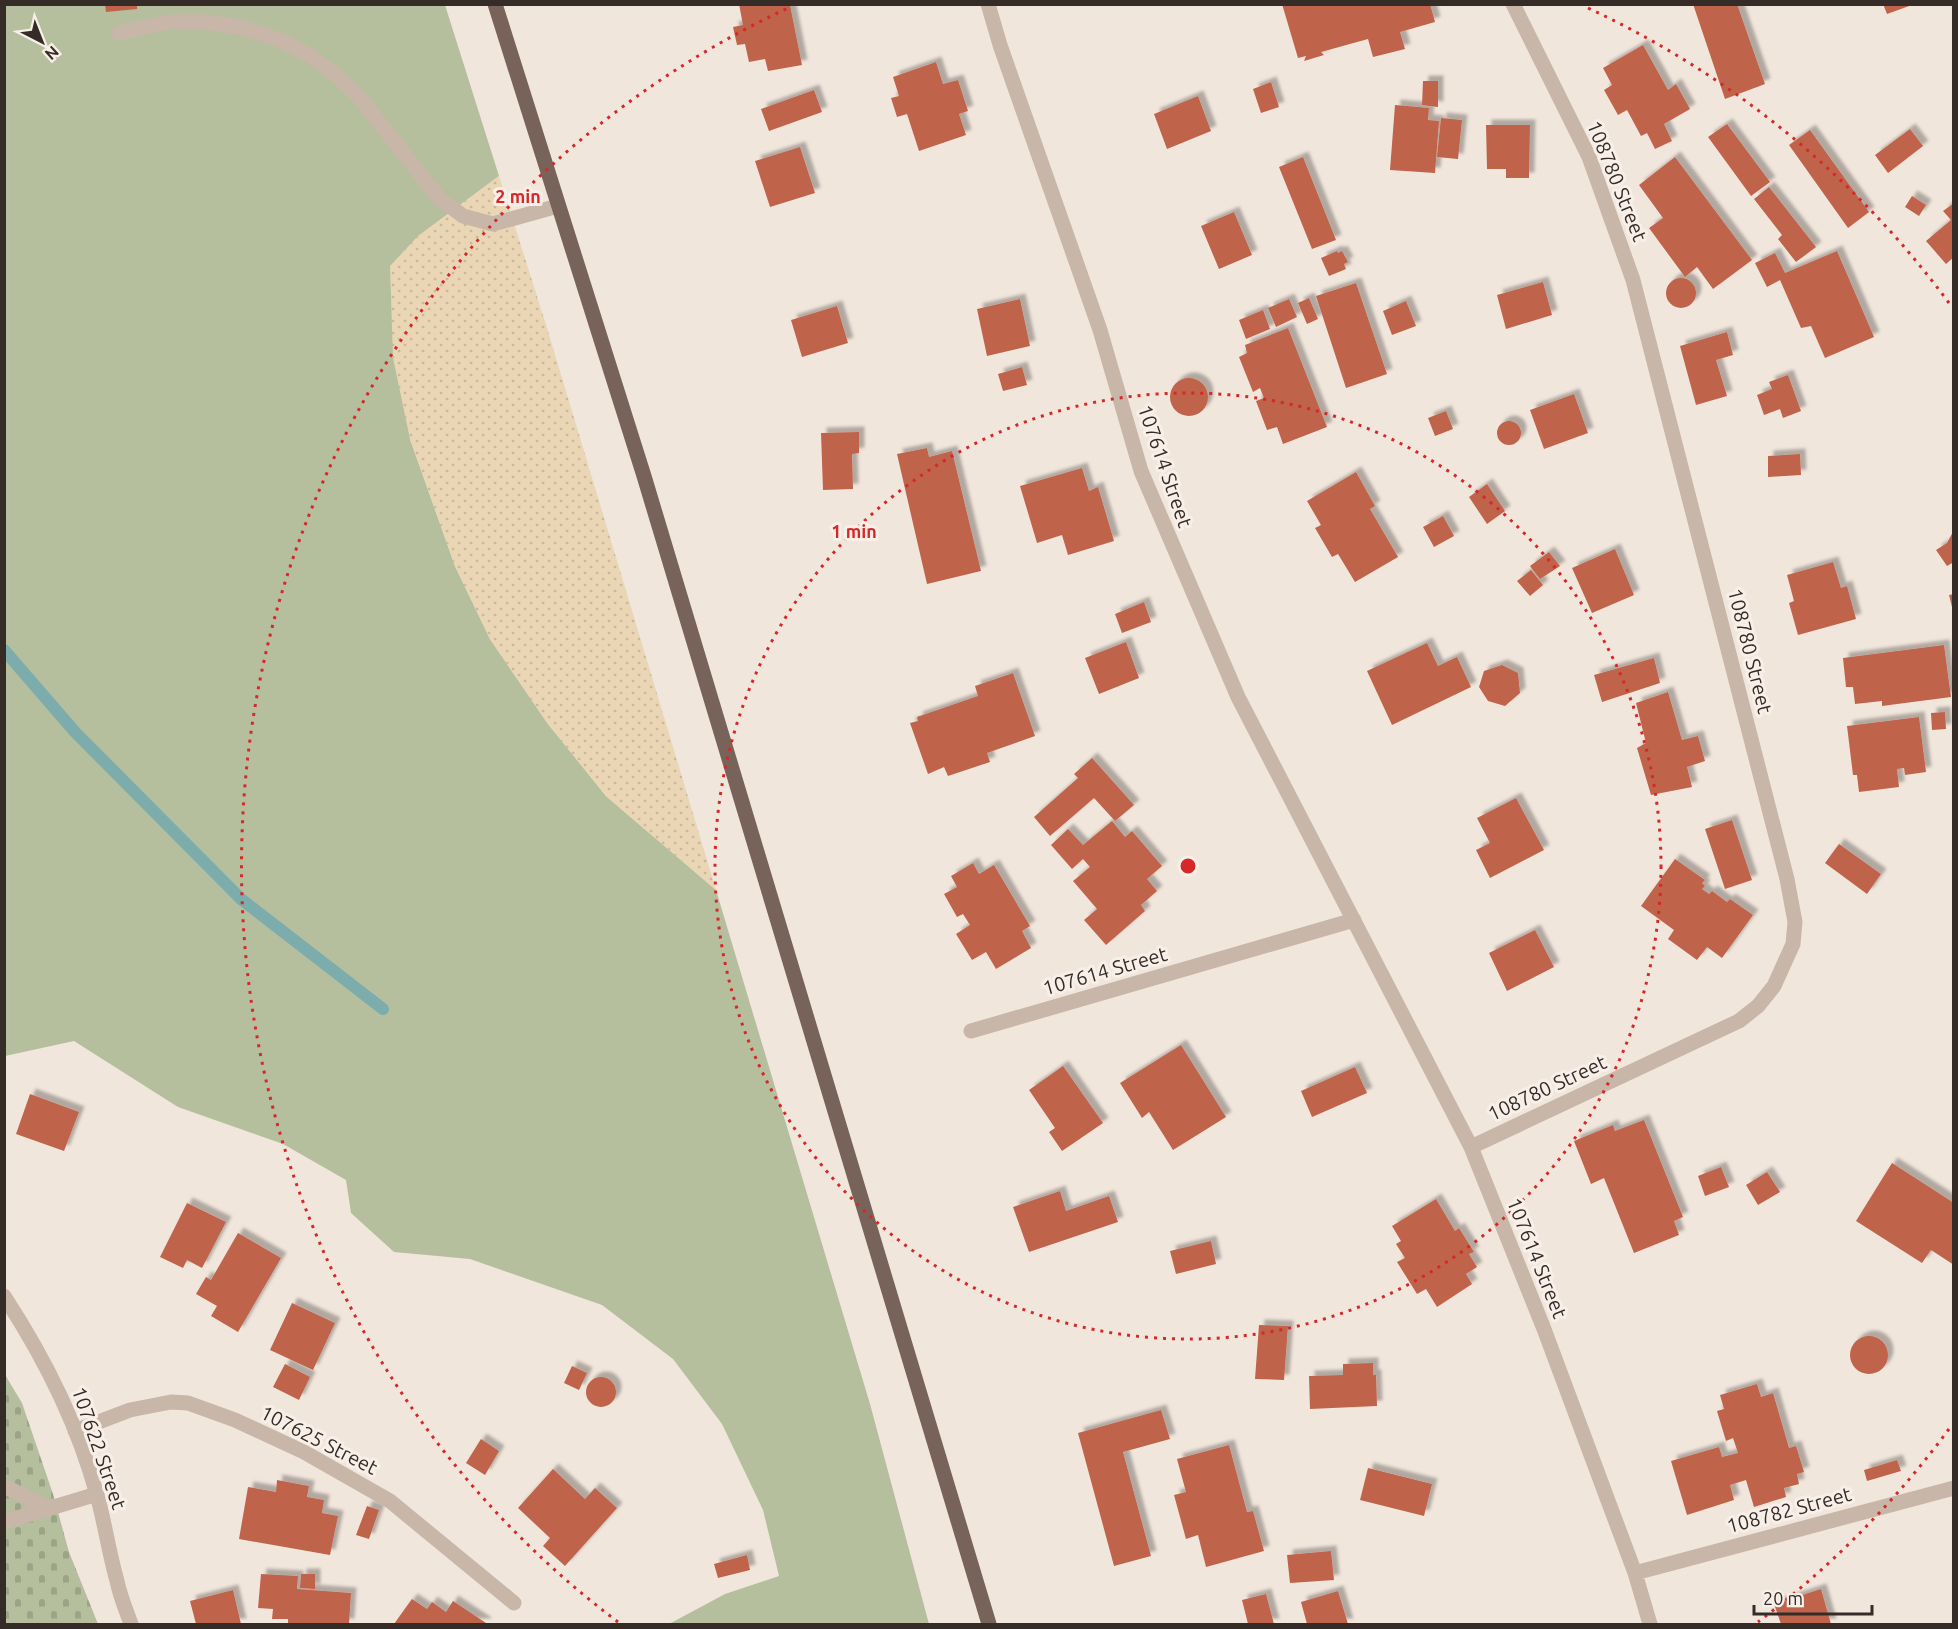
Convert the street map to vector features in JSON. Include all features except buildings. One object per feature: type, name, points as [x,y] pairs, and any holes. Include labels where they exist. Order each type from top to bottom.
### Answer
[{"type":"main road","points":[[495,4],[647,487],[989,1624]]},
{"type":"street","name":"107614 Street","points":[[988,4],[1100,330],[1141,471],[1238,697],[1471,1147],[1544,1329],[1635,1573],[1650,1624]]},
{"type":"street","name":"108780 Street","points":[[1471,1147],[1739,1021],[1758,1006],[1774,986],[1793,944],[1795,922],[1787,879],[1633,280],[1589,157],[1513,4]]},
{"type":"street","points":[[118,33],[168,22],[206,22],[244,28],[280,40],[309,55],[336,75],[360,98],[439,198],[464,216],[493,224],[558,206]]},
{"type":"street","name":"107614 Street","points":[[971,1031],[1354,920]]},
{"type":"street","name":"107622 Street","points":[[4,1296],[24,1326],[52,1378],[75,1431],[97,1494],[117,1582],[131,1624]]},
{"type":"street","name":"107625 Street","points":[[75,1431],[130,1410],[171,1402],[188,1403],[235,1420],[304,1452],[390,1501],[514,1603]]},
{"type":"street","points":[[4,1486],[48,1508]]},
{"type":"street","name":"108782 Street","points":[[1635,1573],[1953,1488]]},
{"type":"street","points":[[4,1522],[18,1520],[48,1508],[97,1494]]},
{"type":"green space","points":[[4,5],[445,5],[499,176],[417,237],[410,439],[455,566],[490,639],[548,724],[606,796],[716,890],[870,1404],[929,1624],[669,1624],[725,1594],[779,1576],[763,1510],[722,1424],[673,1359],[602,1305],[470,1259],[394,1252],[351,1213],[346,1180],[283,1144],[178,1107],[74,1041],[5,1056]]},
{"type":"green space","points":[[4,1373],[22,1403],[53,1494],[69,1552],[98,1624],[5,1624]]},
{"type":"sand","points":[[499,176],[716,890],[606,796],[548,724],[490,639],[455,566],[410,439],[393,358],[390,266],[417,237]]},
{"type":"waterway","points":[[4,650],[75,732],[241,899],[383,1009]]}]
